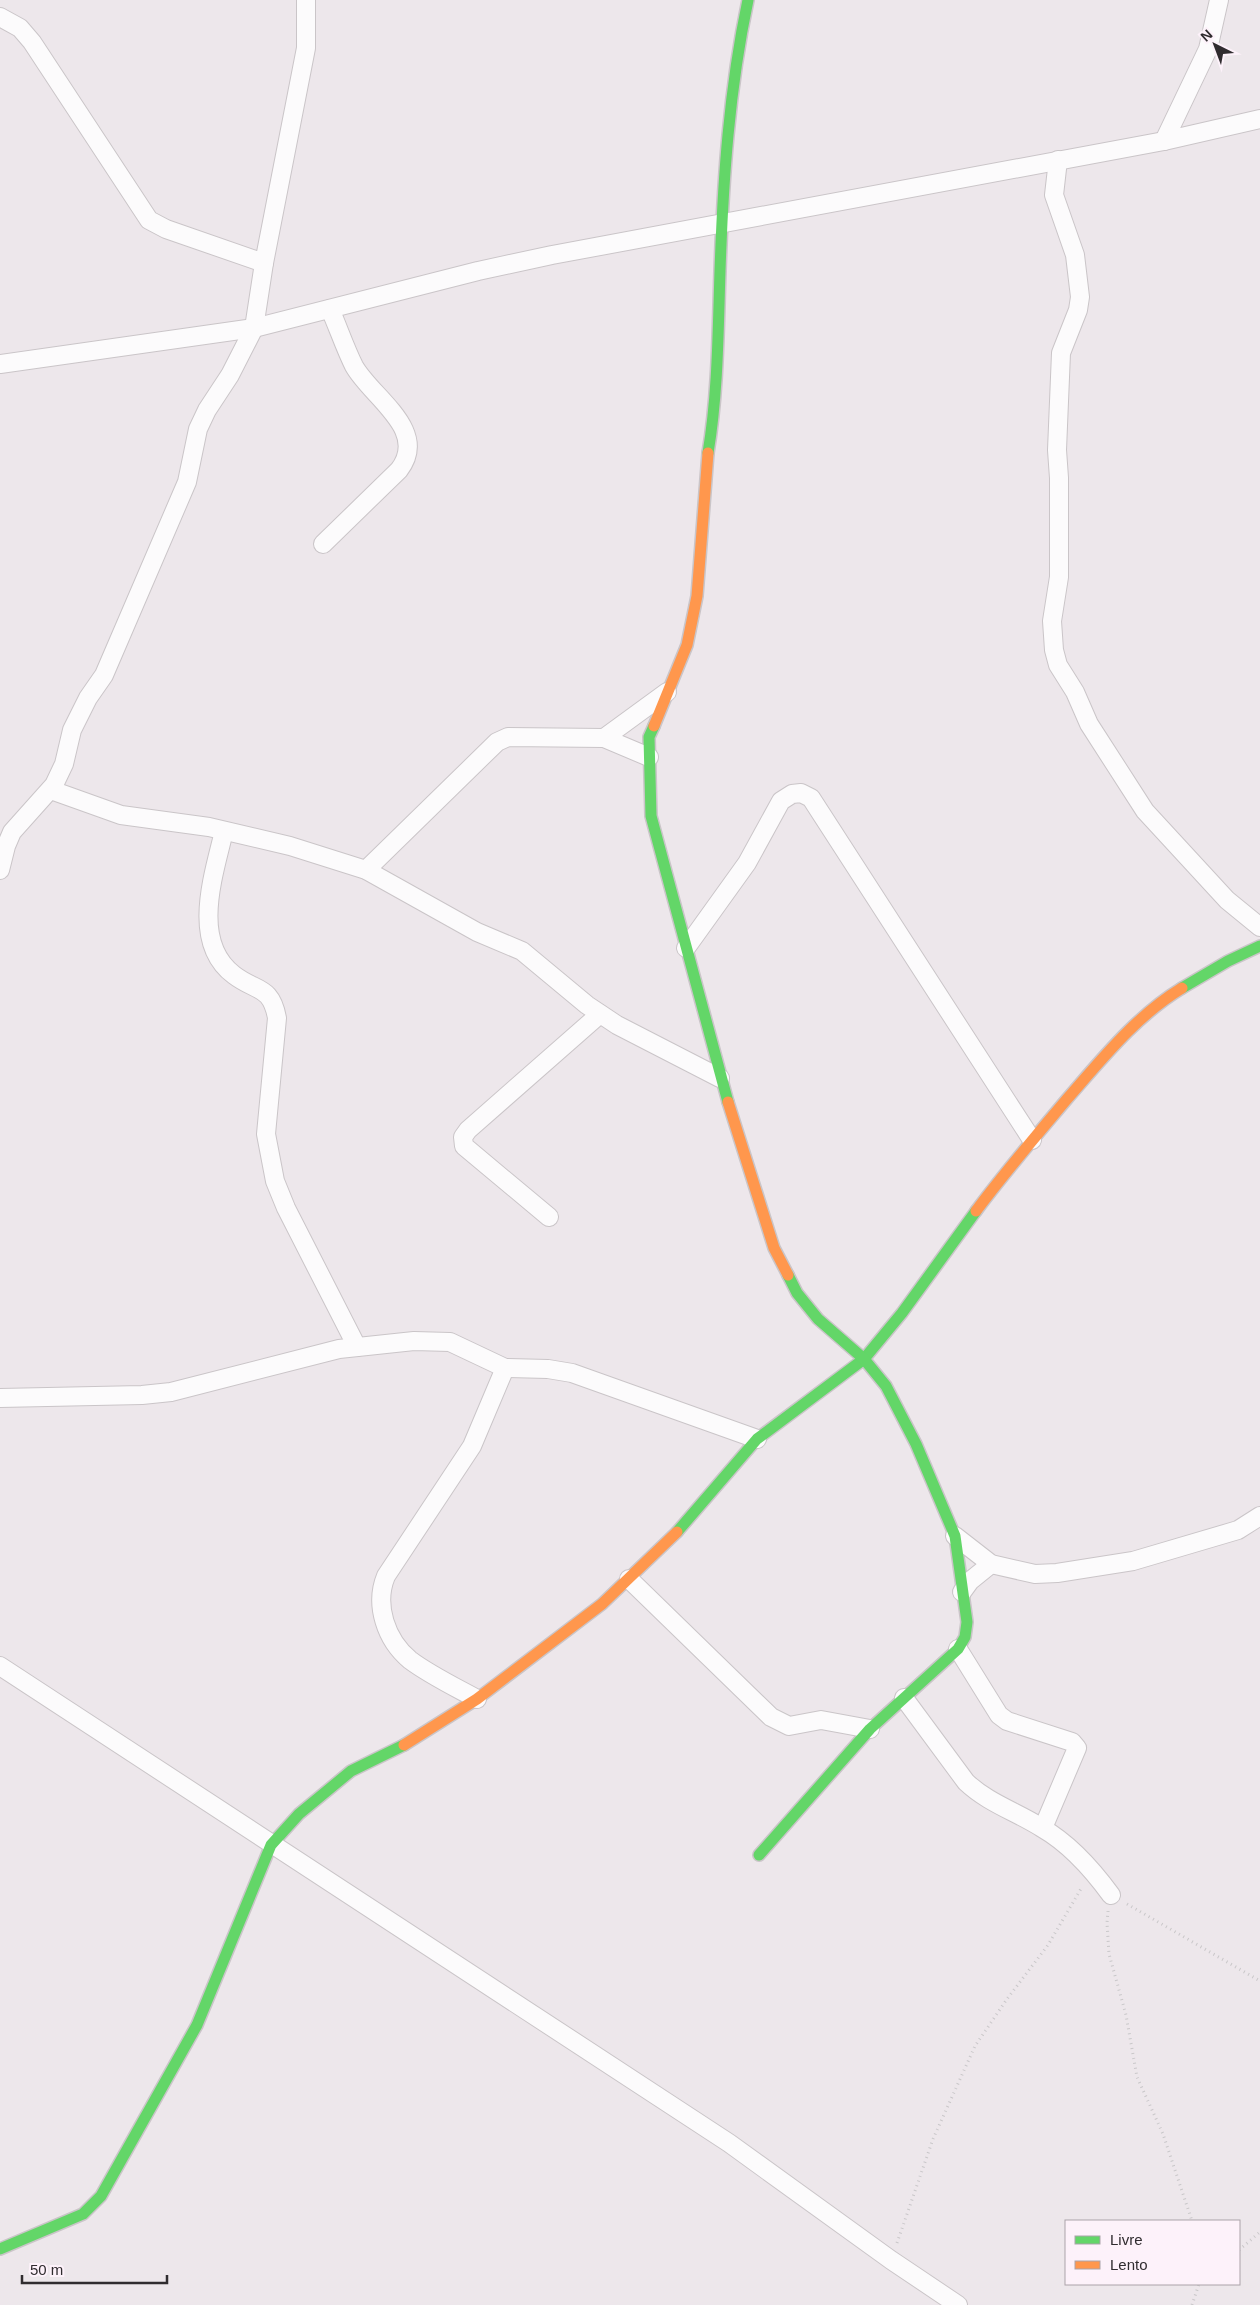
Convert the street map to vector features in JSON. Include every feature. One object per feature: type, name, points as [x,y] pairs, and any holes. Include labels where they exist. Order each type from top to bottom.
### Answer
[{"type":"street","points":[[0,870],[6,846],[12,832],[51,790],[64,764],[72,730],[88,698],[104,675],[187,482],[198,429],[207,410],[230,375],[254,328],[264,263],[306,48],[306,0]]},
{"type":"street","points":[[1164,141],[1208,49],[1219,0]]},
{"type":"street","points":[[748,1],[736,54],[722,221],[714,413],[697,596],[687,645],[649,737],[651,816],[720,1078],[774,1248],[797,1293],[818,1319],[864,1359],[886,1386],[912,1437],[955,1536],[966,1622],[964,1637],[958,1649],[870,1729],[759,1855]]},
{"type":"street","points":[[0,17],[20,28],[32,42],[149,220],[166,229],[264,263]]},
{"type":"street","points":[[0,364],[254,328],[487,268],[722,221],[1164,141],[1260,119]]},
{"type":"street","points":[[1058,160],[1054,195],[1075,255],[1080,297],[1078,310],[1061,353],[1057,450],[1059,478],[1058,577],[1052,620],[1054,650],[1058,665],[1075,692],[1088,724],[1111,762],[1145,811],[1227,900],[1260,928]]},
{"type":"street","points":[[323,544],[399,470],[407,459],[408,447],[400,421],[355,367],[330,308]]},
{"type":"street","points":[[604,738],[667,692]]},
{"type":"street","points":[[366,870],[497,742],[508,737],[604,738],[649,758]]},
{"type":"street","points":[[51,790],[121,815],[224,831],[290,846],[366,870],[477,932],[522,950],[600,1014],[617,1025],[720,1078]]},
{"type":"street","points":[[686,948],[747,863],[772,813],[781,802],[792,794],[800,793],[811,798],[1032,1140]]},
{"type":"street","points":[[224,831],[209,899],[210,928],[215,953],[226,968],[235,976],[266,992],[275,1004],[278,1018],[266,1134],[275,1182],[286,1208],[357,1347]]},
{"type":"street","points":[[0,2249],[83,2214],[101,2196],[197,2025],[271,1845],[322,1793],[352,1771],[417,1739],[477,1699],[602,1604],[688,1522],[725,1474],[758,1439],[864,1359],[902,1313],[1005,1172],[1116,1042],[1166,998],[1228,961],[1260,946]]},
{"type":"street","points":[[548,1218],[464,1146],[463,1137],[468,1130],[600,1014]]},
{"type":"street","points":[[0,1398],[142,1395],[171,1392],[339,1349],[414,1341],[450,1342],[505,1368],[548,1369],[572,1373],[758,1439]]},
{"type":"street","points":[[477,1699],[410,1659],[398,1647],[386,1628],[381,1588],[386,1576],[472,1446],[505,1368]]},
{"type":"street","points":[[955,1536],[991,1564],[1034,1574],[1079,1571],[1133,1561],[1238,1530],[1260,1516]]},
{"type":"street","points":[[962,1592],[970,1581],[991,1564]]},
{"type":"street","points":[[628,1579],[771,1717],[788,1726],[821,1720],[870,1729]]},
{"type":"street","points":[[958,1649],[999,1715],[1007,1721],[1072,1742],[1077,1748],[1043,1828]]},
{"type":"street","points":[[0,1666],[729,2143],[891,2260],[958,2305]]},
{"type":"street","points":[[904,1698],[966,1782],[977,1792],[1043,1828],[1070,1848],[1092,1870],[1111,1895]]},
{"type":"path","points":[[891,2260],[933,2138],[974,2046],[1048,1945],[1092,1870]]},
{"type":"path","points":[[1192,2220],[1164,2134],[1137,2077],[1126,2015],[1109,1954],[1106,1923],[1111,1895],[1260,1981]]},
{"type":"path","points":[[1240,2249],[1260,2232]]},
{"type":"path","points":[[1192,2305],[1199,2285]]},
{"type":"traffic: fast","points":[[708,453],[716,385],[721,237],[728,135],[736,67],[748,0]]},
{"type":"traffic: fast","points":[[654,726],[649,737],[651,816],[728,1102]]},
{"type":"traffic: fast","points":[[1182,988],[1228,961],[1260,946]]},
{"type":"traffic: fast","points":[[677,1532],[757,1439],[864,1359],[902,1313],[976,1211]]},
{"type":"traffic: fast","points":[[759,1855],[870,1729],[958,1649],[965,1637],[967,1622],[955,1536],[916,1444],[886,1386],[864,1359],[818,1319],[797,1293],[788,1275]]},
{"type":"traffic: fast","points":[[0,2249],[83,2214],[101,2196],[197,2025],[271,1845],[299,1814],[351,1771],[404,1745]]},
{"type":"traffic: slow","points":[[654,726],[687,645],[697,596],[708,453]]},
{"type":"traffic: slow","points":[[976,1211],[1032,1140],[1120,1039],[1165,999],[1182,988]]},
{"type":"traffic: slow","points":[[728,1102],[774,1248],[788,1275]]},
{"type":"traffic: slow","points":[[404,1745],[477,1699],[602,1604],[677,1532]]}]
